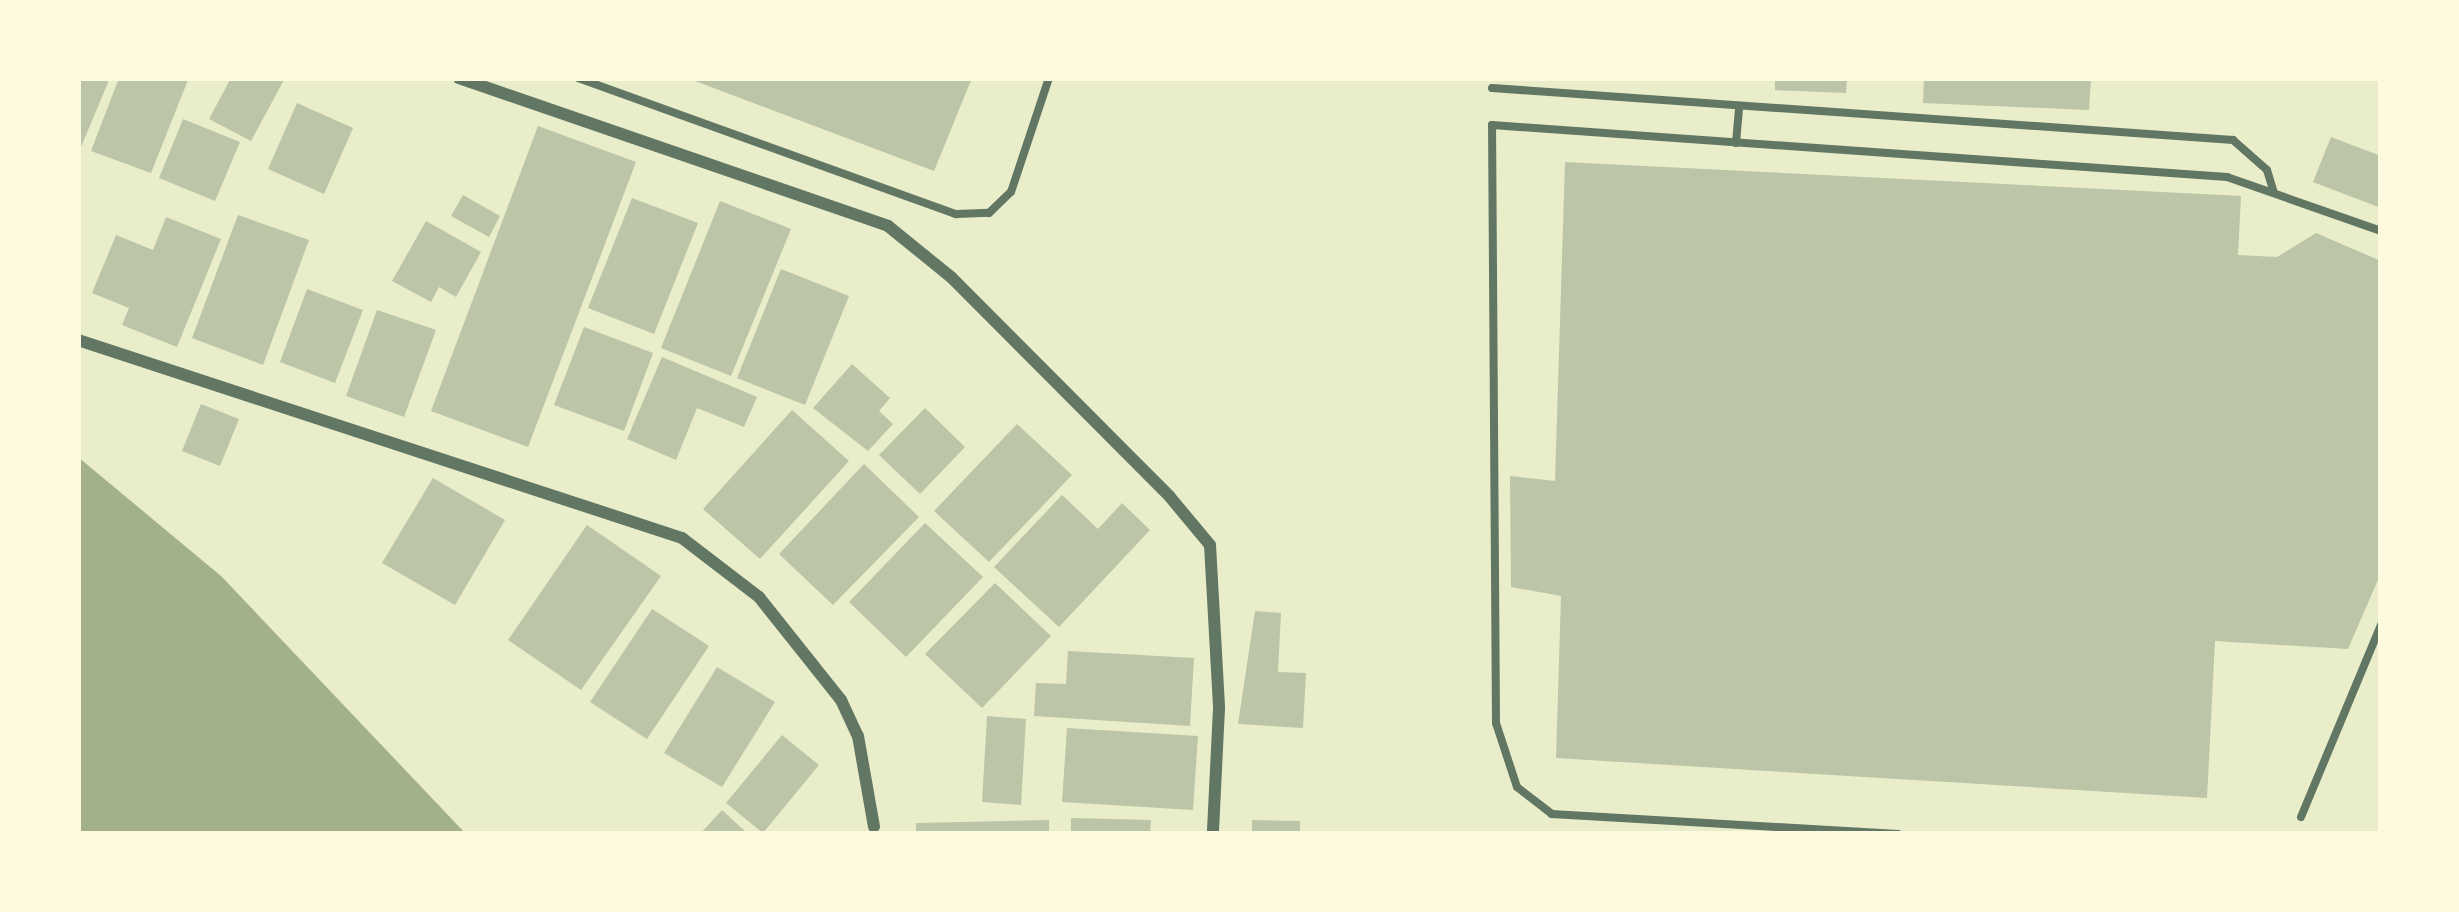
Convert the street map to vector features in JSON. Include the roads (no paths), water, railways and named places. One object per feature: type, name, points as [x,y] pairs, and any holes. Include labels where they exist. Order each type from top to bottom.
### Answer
[{"type":"street","points":[[459,78],[888,226],[1019,345],[1210,545],[1219,708],[1213,832]]},
{"type":"street","points":[[78,340],[697,547],[758,597],[841,700],[858,736],[874,827]]},
{"type":"lane","points":[[578,78],[956,214],[988,213],[1010,192],[1048,78]]},
{"type":"lane","points":[[1492,88],[2233,140],[2267,170],[2273,191]]},
{"type":"lane","points":[[1736,143],[1739,106]]},
{"type":"lane","points":[[1898,834],[1552,814],[1517,787],[1496,723],[1492,125],[2227,177],[2381,231]]},
{"type":"lane","points":[[2301,817],[2381,625]]}]
